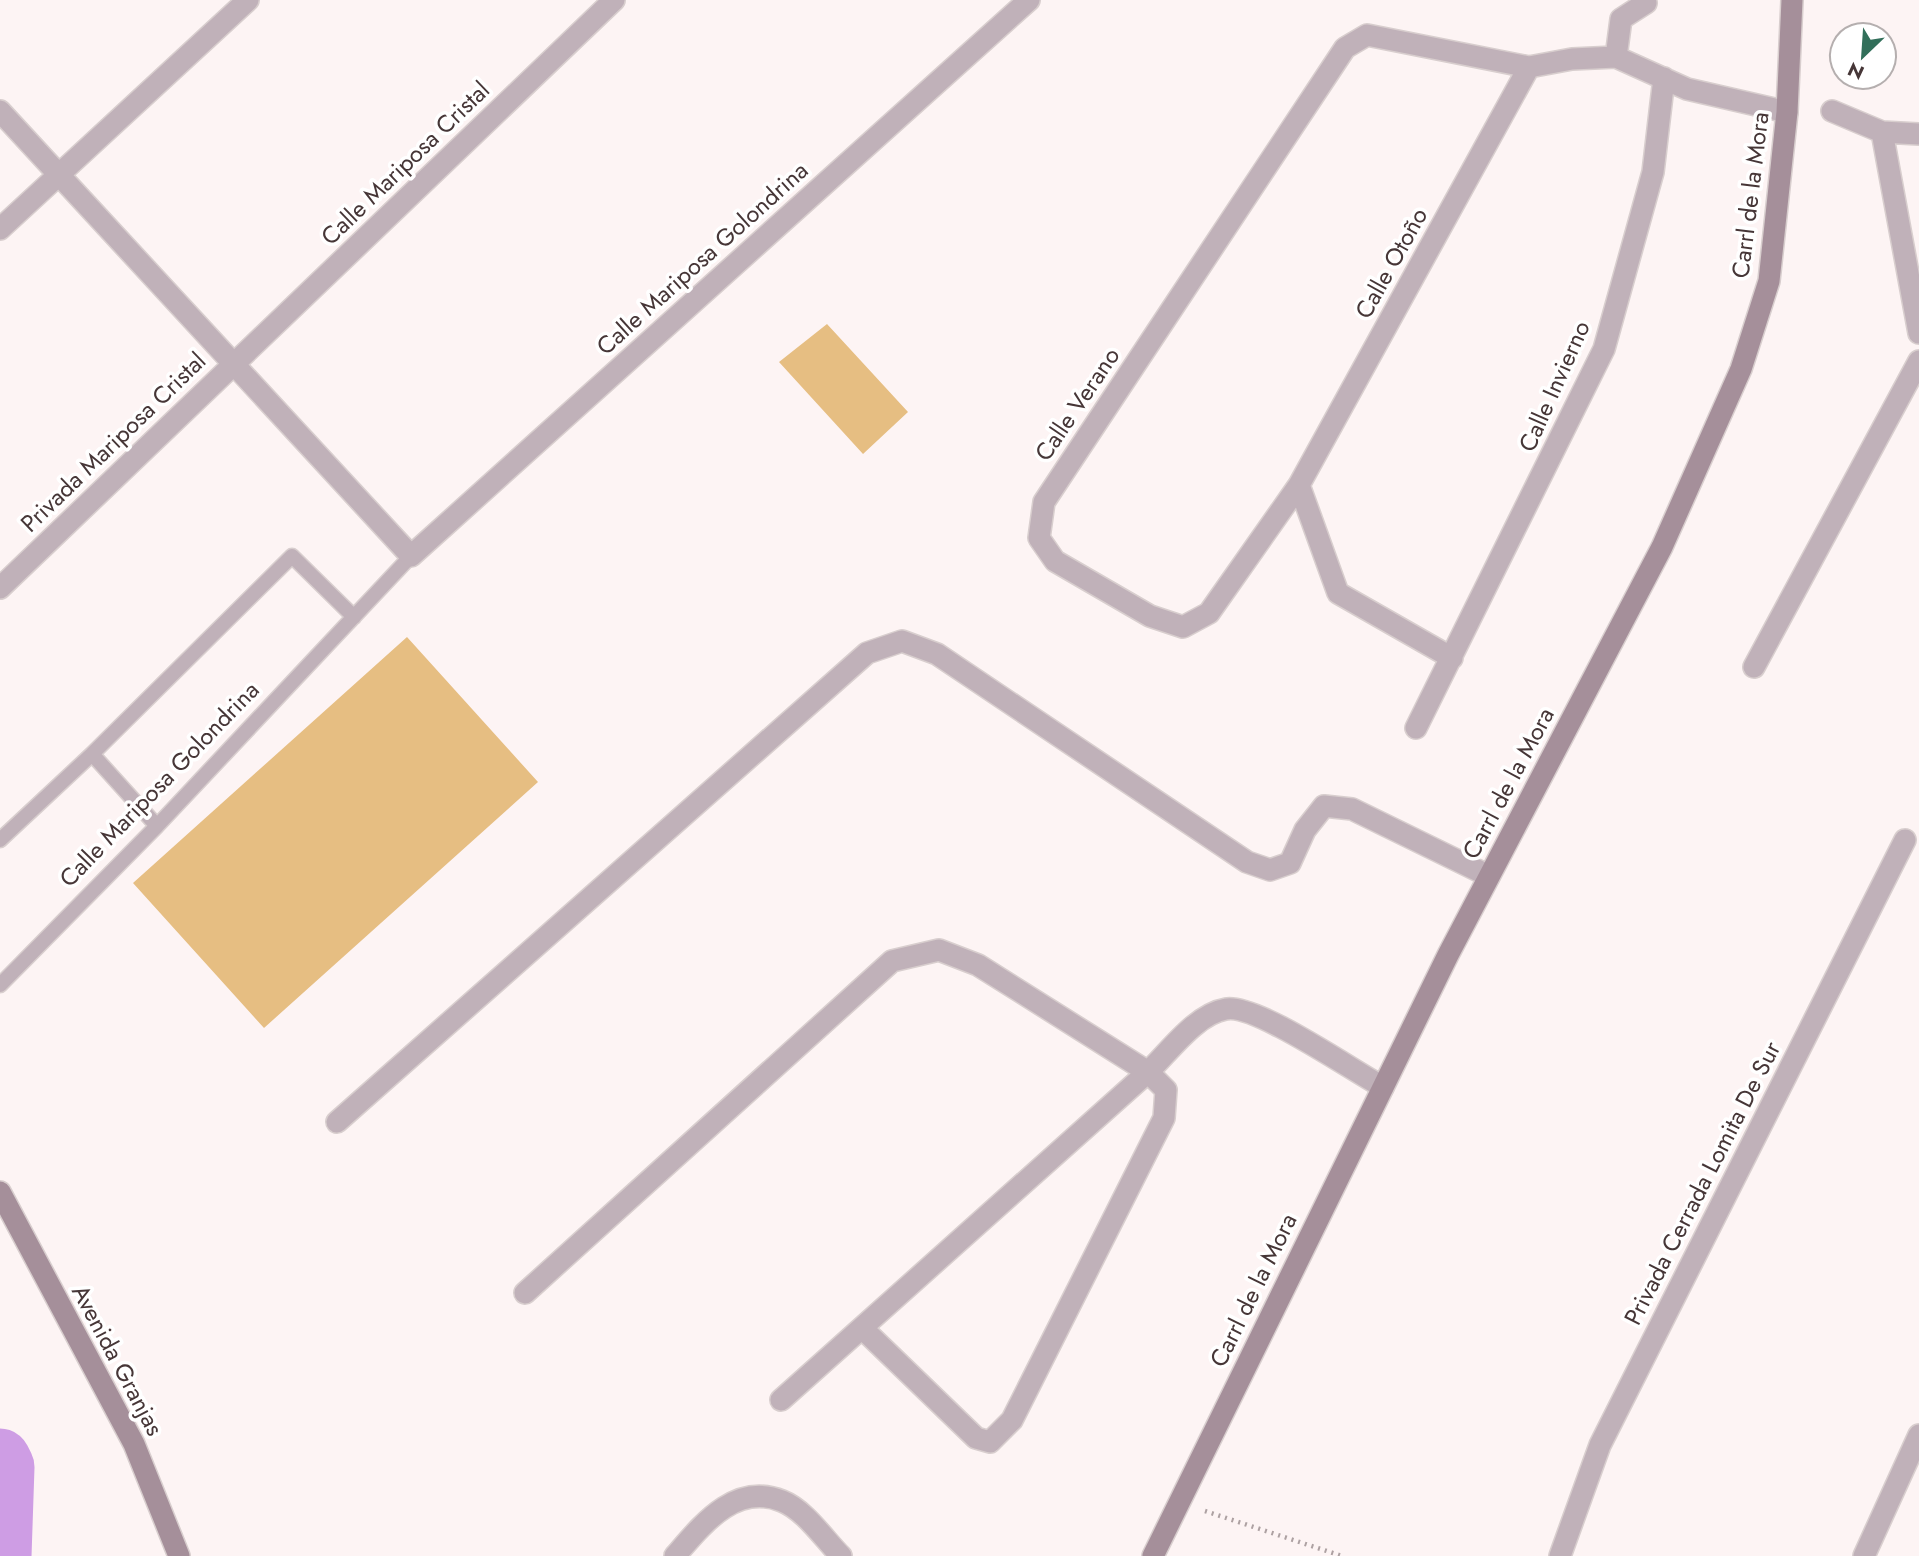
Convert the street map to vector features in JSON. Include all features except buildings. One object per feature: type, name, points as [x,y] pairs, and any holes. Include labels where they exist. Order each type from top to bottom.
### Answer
[{"type":"street","points":[[0,229],[248,0]]},
{"type":"street","name":"Calle Mariposa Cristal","points":[[233,364],[614,0]]},
{"type":"street","name":"Carrl de la Mora","points":[[1153,1556],[1177,1502],[1489,876],[1662,547],[1741,369],[1769,281],[1787,112],[1791,0]]},
{"type":"street","name":"Calle Mariposa Golondrina","points":[[411,556],[1025,1]]},
{"type":"street","points":[[1616,57],[1620,19],[1646,3]]},
{"type":"street","name":"Calle Verano","points":[[1298,485],[1209,613],[1183,627],[1150,616],[1055,561],[1039,538],[1044,502],[1345,48],[1367,36],[1529,67]]},
{"type":"street","points":[[1529,67],[1572,58],[1616,57],[1708,94],[1787,112]]},
{"type":"street","name":"Calle Otoño","points":[[1298,485],[1529,67]]},
{"type":"street","name":"Calle Invierno","points":[[1416,728],[1604,349],[1653,172],[1664,78]]},
{"type":"street","points":[[0,111],[411,556]]},
{"type":"street","points":[[1832,111],[1882,132],[1919,134]]},
{"type":"street","points":[[1882,132],[1919,333]]},
{"type":"street","points":[[1754,667],[1919,361]]},
{"type":"street","name":"Privada Mariposa Cristal","points":[[0,588],[233,364]]},
{"type":"street","points":[[1298,485],[1338,593],[1452,658]]},
{"type":"street","points":[[337,1122],[867,653],[902,641],[937,654],[1247,862],[1270,870],[1290,863],[1305,830],[1324,806],[1352,808],[1489,876]]},
{"type":"street","name":"Privada Cerrada Lomita De Sur","points":[[1560,1556],[1600,1446],[1905,840]]},
{"type":"street","points":[[525,1293],[892,961],[939,950],[978,965],[1148,1072],[1166,1090],[1164,1118],[1012,1420],[1001,1434],[990,1442],[976,1438],[862,1328]]},
{"type":"street","points":[[781,1400],[1148,1072],[1203,1019],[1228,1008],[1259,1014],[1383,1087]]},
{"type":"street","name":"Avenida Granjas","points":[[0,1192],[134,1444],[179,1556]]},
{"type":"street","points":[[1864,1556],[1919,1435]]},
{"type":"street","points":[[675,1556],[703,1524],[728,1503],[752,1496],[782,1501],[806,1519],[841,1556]]},
{"type":"lane","points":[[0,840],[92,754],[292,556],[354,617]]},
{"type":"lane","name":"Calle Mariposa Golondrina","points":[[0,985],[157,826],[411,556]]},
{"type":"lane","points":[[92,754],[157,826]]},
{"type":"path","points":[[1177,1502],[1342,1556]]},
{"type":"shaded area","points":[[827,324],[908,412],[863,454],[779,362]]},
{"type":"shaded area","points":[[407,637],[538,782],[264,1028],[133,883]]},
{"type":"waterway","points":[[0,1459],[4,1467],[1,1556]]}]
